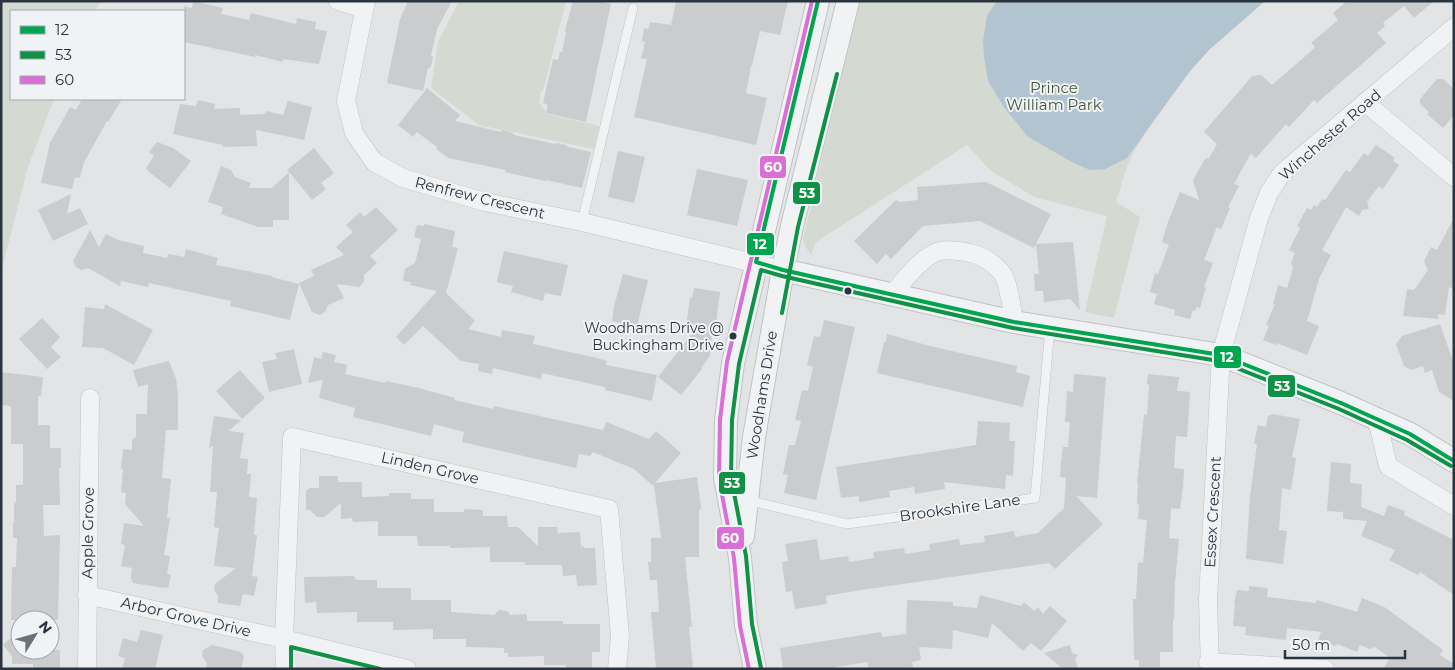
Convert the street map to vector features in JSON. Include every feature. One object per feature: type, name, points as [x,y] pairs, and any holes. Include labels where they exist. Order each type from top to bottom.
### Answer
[{"type":"street","points":[[338,1],[365,5]]},
{"type":"street","name":"Woodhams Drive","points":[[755,669],[746,625],[740,557],[725,478],[726,420],[733,363],[818,1]]},
{"type":"street","name":"Woodhams Drive","points":[[740,557],[754,437],[783,270],[792,226],[848,1]]},
{"type":"street","name":"Renfrew Crescent","points":[[365,5],[346,101],[354,133],[374,162],[403,178],[476,199],[756,262],[783,270]]},
{"type":"street","name":"Winchester Road","points":[[1221,355],[1259,218],[1269,193],[1282,173],[1366,104],[1454,27]]},
{"type":"street","points":[[1366,104],[1454,178]]},
{"type":"street","points":[[892,295],[907,275],[939,251],[960,251],[978,254],[992,263],[1003,274],[1014,322]]},
{"type":"street","points":[[783,270],[1014,322],[1221,355],[1410,434],[1454,461]]},
{"type":"street","name":"Essex Crescent","points":[[1209,665],[1208,600],[1221,355]]},
{"type":"street","name":"Apple Grove","points":[[87,669],[90,398]]},
{"type":"street","points":[[1377,419],[1388,466],[1454,506]]},
{"type":"street","name":"Linden Grove","points":[[284,639],[292,437],[609,509],[620,636],[617,669]]},
{"type":"street","name":"Arbor Grove Drive","points":[[87,595],[284,639],[407,669]]},
{"type":"street","points":[[284,639],[285,669]]},
{"type":"street","points":[[1209,665],[1325,669]]},
{"type":"lane","points":[[582,222],[633,8]]},
{"type":"lane","name":"Brookshire Lane","points":[[747,500],[847,524],[1035,498],[1050,327]]},
{"type":"green space","points":[[1,1],[101,1],[96,10],[10,10],[10,100],[54,100],[28,167],[2,268]]},
{"type":"green space","points":[[459,1],[566,1],[539,102],[547,114],[599,126],[594,149],[479,125],[431,88],[438,42]]},
{"type":"green space","name":"Prince William Park","points":[[859,1],[1265,1],[1210,49],[1190,71],[1151,123],[1128,163],[1116,202],[1140,217],[1114,318],[1085,312],[1107,216],[1034,197],[990,170],[967,145],[816,242],[811,255],[803,239]]},
{"type":"water","points":[[997,1],[1265,1],[1210,49],[1190,71],[1127,158],[1105,169],[1090,170],[1028,137],[1003,106],[988,81],[983,41],[987,16]]},
{"type":"building","points":[[193,1],[223,8],[221,14],[249,20],[251,13],[296,24],[297,18],[316,22],[315,29],[327,31],[319,64],[283,59],[283,62],[185,42],[184,6],[192,8]]},
{"type":"building","points":[[408,1],[452,1],[437,29],[431,55],[433,57],[431,67],[428,68],[423,91],[387,83],[400,19]]},
{"type":"building","points":[[573,1],[599,1],[611,4],[586,122],[546,113],[548,105],[543,103],[553,59],[558,60],[560,52],[562,52],[565,30]]},
{"type":"building","points":[[676,1],[788,1],[780,35],[760,31],[751,66],[746,93],[767,98],[756,145],[634,117],[647,59],[641,58],[645,42],[642,41],[644,28],[648,29],[650,22],[671,25]]},
{"type":"building","points":[[1347,1],[1434,1],[1414,18],[1404,6],[1383,23],[1385,26],[1377,33],[1386,43],[1317,103],[1314,100],[1289,127],[1286,124],[1256,158],[1251,153],[1234,184],[1239,186],[1228,207],[1230,208],[1221,229],[1217,227],[1204,260],[1213,263],[1204,287],[1206,287],[1200,308],[1197,307],[1195,311],[1193,310],[1190,319],[1174,315],[1175,310],[1154,304],[1157,294],[1150,292],[1155,273],[1158,274],[1169,245],[1162,242],[1168,222],[1180,192],[1199,200],[1193,180],[1205,159],[1209,158],[1217,144],[1204,132],[1252,76],[1261,75],[1272,85],[1309,53],[1315,47],[1311,43],[1338,20],[1333,13]]},
{"type":"building","points":[[1437,79],[1443,79],[1454,89],[1454,115],[1443,128],[1427,114],[1429,112],[1420,104],[1420,99]]},
{"type":"building","points":[[427,88],[460,115],[455,121],[501,132],[502,130],[514,135],[591,152],[582,188],[448,158],[417,132],[413,137],[398,125]]},
{"type":"building","points":[[81,100],[121,100],[84,162],[80,178],[75,177],[72,189],[41,183],[50,143],[70,107],[76,110]]},
{"type":"building","points":[[198,100],[215,104],[214,109],[240,108],[240,115],[265,114],[266,111],[283,115],[288,101],[312,107],[304,140],[256,130],[257,146],[223,147],[223,145],[173,134],[180,104],[196,106]]},
{"type":"building","points":[[157,142],[173,148],[191,161],[170,188],[146,168],[154,156],[149,152]]},
{"type":"building","points":[[1376,145],[1395,158],[1393,161],[1399,165],[1383,189],[1379,186],[1367,202],[1369,209],[1362,210],[1359,216],[1346,207],[1322,250],[1331,255],[1319,279],[1307,321],[1319,326],[1307,355],[1277,343],[1276,345],[1263,340],[1269,326],[1266,325],[1275,304],[1273,304],[1278,285],[1287,288],[1293,268],[1291,263],[1295,253],[1289,250],[1300,228],[1297,226],[1307,208],[1311,210],[1314,205],[1317,207],[1322,199],[1325,200],[1346,170],[1350,172],[1364,153],[1368,156]]},
{"type":"building","points":[[314,148],[334,173],[321,183],[326,189],[312,200],[287,170]]},
{"type":"building","points":[[618,151],[645,157],[634,203],[608,197]]},
{"type":"building","points":[[221,166],[231,170],[235,177],[251,183],[249,188],[272,188],[289,172],[289,220],[273,220],[273,227],[258,227],[221,214],[223,207],[208,202]]},
{"type":"building","points":[[697,169],[748,180],[737,226],[687,215]]},
{"type":"building","points":[[986,182],[1051,214],[1034,248],[980,221],[923,226],[891,259],[886,254],[877,264],[854,241],[896,200],[899,202],[918,200],[917,187]]},
{"type":"building","points":[[71,194],[67,214],[80,208],[88,224],[53,241],[38,210]]},
{"type":"building","points":[[376,207],[398,230],[370,256],[377,263],[364,275],[364,282],[359,287],[337,284],[344,298],[328,305],[325,312],[320,315],[312,312],[299,283],[314,276],[311,270],[344,255],[336,247],[353,232],[346,225],[360,212],[364,217]]},
{"type":"building","points":[[1454,218],[1454,289],[1449,287],[1445,315],[1437,314],[1439,319],[1403,316],[1407,289],[1414,290],[1428,270],[1424,261],[1431,247],[1437,250]]},
{"type":"building","points":[[424,224],[455,231],[452,247],[458,248],[446,293],[475,321],[468,329],[501,337],[502,330],[535,336],[533,344],[597,358],[607,361],[606,365],[657,375],[652,401],[605,390],[605,387],[542,373],[541,379],[493,368],[492,374],[478,371],[479,364],[461,361],[423,326],[404,345],[396,337],[437,291],[410,285],[411,282],[403,281],[405,269],[415,263],[421,239],[414,237],[417,225],[424,226]]},
{"type":"building","points":[[90,230],[99,247],[106,234],[118,240],[144,246],[143,253],[167,258],[168,254],[184,257],[186,249],[218,258],[216,265],[272,276],[299,284],[290,320],[230,306],[231,301],[149,283],[148,287],[121,281],[120,286],[88,268],[81,270],[76,267],[73,261]]},
{"type":"building","points":[[1073,242],[1080,310],[1070,299],[1044,302],[1043,291],[1035,291],[1034,274],[1039,274],[1036,244]]},
{"type":"building","points":[[504,251],[568,265],[561,296],[545,293],[543,301],[511,292],[513,286],[499,283],[497,281]]},
{"type":"building","points":[[623,274],[648,280],[637,327],[612,321]]},
{"type":"building","points":[[694,288],[720,292],[716,326],[713,326],[710,356],[681,395],[658,377],[696,329],[686,327],[690,297],[692,298]]},
{"type":"building","points":[[105,304],[153,330],[134,365],[103,348],[82,347],[85,307],[104,309]]},
{"type":"building","points":[[42,318],[60,337],[51,347],[61,357],[47,369],[19,339]]},
{"type":"building","points":[[824,320],[855,327],[816,500],[784,493],[788,475],[783,474],[789,445],[795,445],[801,421],[795,420],[802,390],[808,391],[813,367],[807,365],[814,336],[820,337]]},
{"type":"building","points":[[1440,324],[1454,364],[1454,401],[1439,392],[1432,370],[1425,373],[1423,366],[1411,370],[1404,366],[1396,344],[1402,336]]},
{"type":"building","points":[[887,334],[1017,366],[1016,372],[1030,376],[1023,407],[877,373]]},
{"type":"building","points":[[294,349],[302,384],[269,392],[262,362],[277,359],[275,353]]},
{"type":"building","points":[[323,352],[336,355],[334,362],[347,365],[345,374],[419,388],[455,398],[454,400],[493,409],[494,406],[603,430],[606,422],[649,439],[656,431],[681,453],[655,483],[697,477],[701,509],[699,510],[699,557],[685,557],[692,627],[689,627],[693,669],[656,669],[651,612],[659,612],[657,580],[650,580],[648,562],[651,562],[651,538],[661,538],[654,485],[634,469],[593,452],[590,456],[579,454],[576,468],[462,442],[464,432],[434,424],[431,436],[353,417],[355,408],[319,398],[323,380],[308,383],[314,357],[321,359]]},
{"type":"building","points":[[169,361],[176,379],[178,394],[178,430],[166,430],[162,478],[171,479],[167,518],[170,518],[164,555],[170,556],[167,574],[171,575],[168,588],[164,588],[133,583],[131,578],[132,568],[121,566],[125,545],[121,544],[124,523],[144,526],[125,504],[126,493],[121,492],[123,469],[121,469],[123,449],[132,450],[132,440],[136,437],[136,414],[147,414],[148,384],[138,387],[133,370]]},
{"type":"building","points":[[240,370],[265,398],[242,419],[216,391]]},
{"type":"building","points":[[1,372],[43,377],[41,396],[38,396],[38,425],[50,425],[50,448],[61,448],[61,468],[59,468],[60,505],[43,505],[44,536],[60,535],[58,610],[11,610],[12,567],[16,567],[17,538],[13,538],[14,504],[16,502],[16,485],[23,485],[23,444],[11,444],[11,406],[1,405]]},
{"type":"building","points":[[1074,374],[1106,377],[1097,498],[1076,496],[1103,524],[1055,569],[1049,563],[861,590],[826,596],[827,604],[795,609],[792,591],[786,592],[782,562],[788,561],[785,544],[817,539],[820,560],[848,556],[849,562],[874,558],[873,552],[904,548],[905,554],[930,550],[929,544],[959,539],[960,545],[985,542],[984,536],[1014,531],[1015,537],[1038,533],[1064,508],[1066,478],[1060,477],[1061,462],[1063,447],[1068,447],[1070,422],[1065,422],[1067,391],[1073,392]]},
{"type":"building","points":[[1148,374],[1179,377],[1177,391],[1190,392],[1187,437],[1176,436],[1174,468],[1184,469],[1183,487],[1180,509],[1171,508],[1169,538],[1179,539],[1173,619],[1173,652],[1160,652],[1160,667],[1139,667],[1139,660],[1134,660],[1133,599],[1136,599],[1138,562],[1143,563],[1147,520],[1138,519],[1137,483],[1144,414],[1147,415]]},
{"type":"building","points":[[1273,414],[1300,419],[1292,457],[1296,458],[1291,490],[1282,488],[1279,530],[1287,531],[1283,564],[1246,559],[1250,496],[1257,444],[1254,443],[1258,425],[1266,427],[1268,416]]},
{"type":"building","points":[[214,416],[241,420],[229,431],[244,433],[240,458],[248,459],[247,474],[251,474],[249,497],[257,498],[254,535],[257,535],[252,576],[258,577],[254,596],[243,594],[240,606],[218,603],[218,596],[214,590],[215,584],[236,568],[214,566],[219,528],[214,527],[217,492],[210,492],[213,446],[209,448]]},
{"type":"building","points":[[978,421],[1010,423],[1009,441],[1015,441],[1013,476],[1006,475],[1005,489],[944,482],[945,489],[915,494],[914,487],[889,491],[890,497],[859,502],[859,496],[841,498],[836,467],[976,445]]},
{"type":"building","points":[[1331,462],[1351,464],[1350,483],[1362,484],[1361,507],[1384,516],[1388,505],[1405,511],[1404,515],[1454,540],[1454,595],[1420,572],[1418,575],[1389,560],[1395,550],[1361,536],[1367,521],[1343,519],[1343,512],[1327,511]]},
{"type":"building","points":[[319,476],[338,476],[338,482],[362,482],[362,497],[389,496],[389,493],[411,493],[411,499],[434,499],[434,512],[464,512],[464,509],[483,510],[483,516],[507,516],[508,527],[518,527],[538,546],[538,527],[557,527],[558,533],[580,532],[581,547],[595,548],[597,585],[577,586],[576,575],[563,576],[562,565],[525,565],[525,562],[490,562],[490,547],[450,548],[450,546],[418,546],[417,536],[378,536],[378,521],[353,522],[352,518],[341,519],[341,503],[324,517],[317,517],[310,510],[306,510],[306,491],[310,488],[319,488]]},
{"type":"building","points":[[354,576],[356,580],[377,580],[377,588],[411,588],[411,600],[451,600],[451,612],[494,615],[499,610],[507,611],[510,615],[527,614],[527,621],[563,621],[563,624],[600,624],[600,652],[592,652],[592,669],[566,669],[566,665],[544,665],[544,656],[508,657],[508,653],[504,653],[504,648],[466,647],[466,639],[433,639],[433,629],[393,630],[393,622],[357,622],[357,612],[317,613],[316,602],[305,603],[304,577]]},
{"type":"building","points":[[1249,586],[1268,588],[1267,597],[1316,603],[1317,600],[1357,612],[1362,598],[1377,604],[1386,608],[1443,650],[1440,655],[1454,664],[1454,669],[1383,669],[1390,658],[1375,647],[1370,649],[1360,645],[1357,652],[1337,644],[1336,646],[1318,641],[1321,632],[1287,628],[1286,640],[1245,635],[1246,627],[1233,626],[1234,603],[1237,590],[1249,591]]},
{"type":"building","points":[[980,595],[1021,606],[1024,602],[1034,611],[1038,607],[1043,614],[1050,606],[1067,621],[1041,651],[1031,643],[1023,651],[992,623],[988,638],[953,630],[952,649],[919,647],[921,660],[912,662],[913,667],[869,669],[867,662],[836,667],[836,669],[783,669],[780,648],[881,632],[882,637],[906,634],[907,600],[953,602],[953,606],[977,608]]},
{"type":"building","points":[[141,630],[163,635],[155,669],[122,669],[125,658],[118,656],[123,638],[137,642]]},
{"type":"building","points":[[10,638],[10,654],[3,645]]},
{"type":"building","points":[[212,645],[241,652],[244,657],[241,669],[206,669],[207,664],[202,656],[203,650]]},
{"type":"building","points":[[1070,645],[1072,653],[1078,655],[1075,659],[1078,669],[1063,669],[1044,653]]},
{"type":"building","points":[[12,660],[60,660],[60,669],[33,669],[33,664],[12,664]]},
{"type":"transit line","name":"60","points":[[749,669],[740,626],[734,558],[719,479],[720,420],[727,362],[812,1]]},
{"type":"transit line","name":"12","points":[[818,1],[756,262],[783,270],[1014,322],[1221,355],[1341,403],[1410,434],[1454,461]]},
{"type":"transit line","name":"53","points":[[782,313],[798,227],[837,74]]},
{"type":"transit line","name":"53","points":[[761,668],[752,624],[746,556],[731,477],[732,420],[739,364],[761,270],[1013,328],[1219,361],[1339,409],[1407,440],[1451,466]]},
{"type":"transit line","name":"53","points":[[291,669],[291,647],[380,669]]},
{"type":"place","name":"Woodhams Drive @ Buckingham Drive","points":[[733,336]]}]
